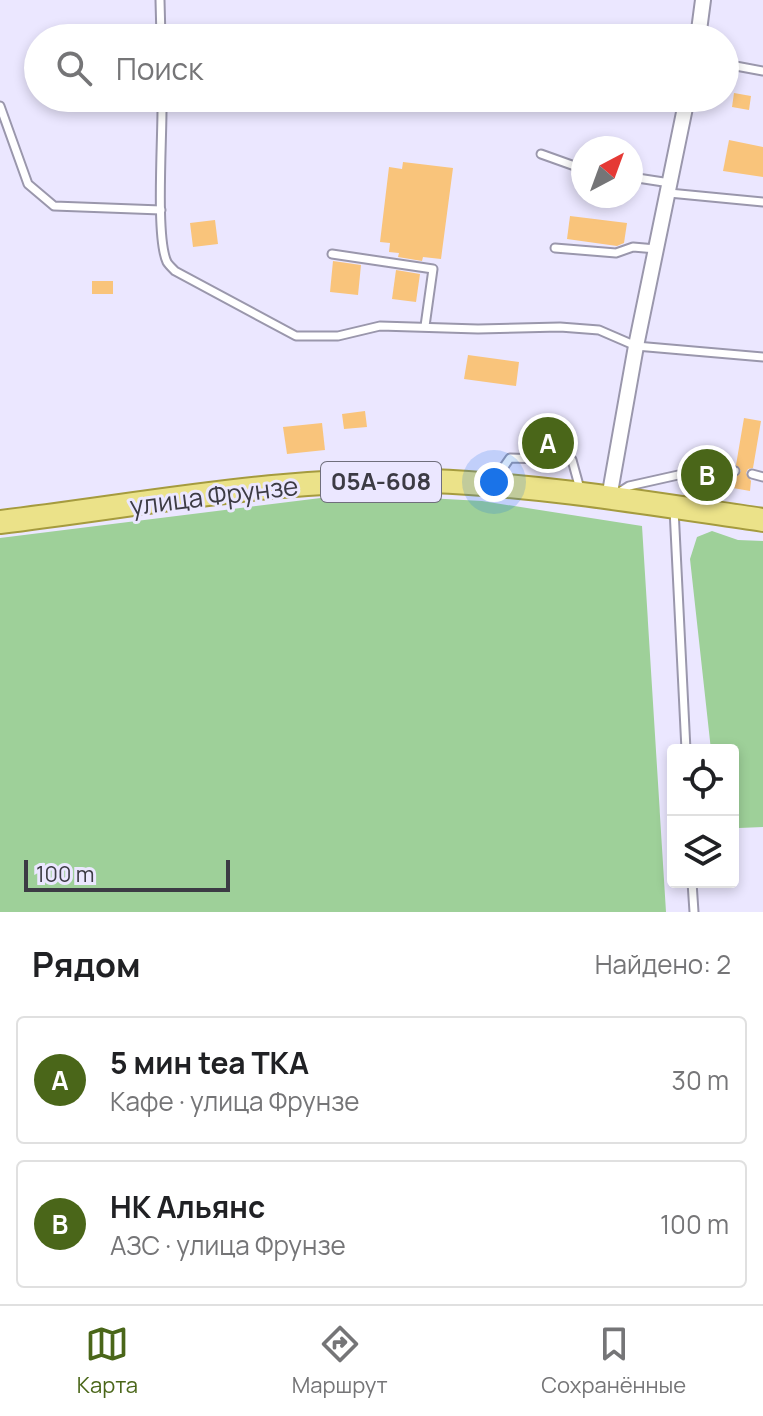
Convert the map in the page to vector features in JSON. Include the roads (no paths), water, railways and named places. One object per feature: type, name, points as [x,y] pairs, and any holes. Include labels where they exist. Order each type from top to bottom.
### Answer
[{"type":"main road","name":"улица Фрунзе","points":[[0,522],[283,486],[431,481],[581,494],[763,520]]},
{"type":"street","points":[[700,24],[703,0]]},
{"type":"street","points":[[609,498],[636,346],[684,112]]},
{"type":"lane","points":[[160,0],[161,24]]},
{"type":"lane","points":[[739,67],[763,71]]},
{"type":"lane","points":[[0,106],[28,184],[54,206],[161,210]]},
{"type":"lane","points":[[162,112],[161,210],[167,263],[175,271],[296,336],[338,336],[380,326],[478,329],[560,327],[599,330],[636,346],[763,357]]},
{"type":"lane","points":[[541,154],[571,165]]},
{"type":"lane","points":[[643,180],[669,188],[763,202]]},
{"type":"lane","points":[[555,248],[616,253],[633,247],[656,249]]},
{"type":"lane","points":[[332,254],[433,269],[425,326]]},
{"type":"lane","points":[[491,486],[510,458],[572,460],[581,494]]},
{"type":"lane","points":[[609,498],[629,486],[714,467],[735,471]]},
{"type":"lane","points":[[752,474],[763,477]]},
{"type":"lane","points":[[674,507],[686,744]]},
{"type":"lane","points":[[692,888],[694,912]]},
{"type":"place","name":"5 мин tea TKA","points":[[548,443]]},
{"type":"place","name":"НК Альянс","points":[[707,475]]}]
